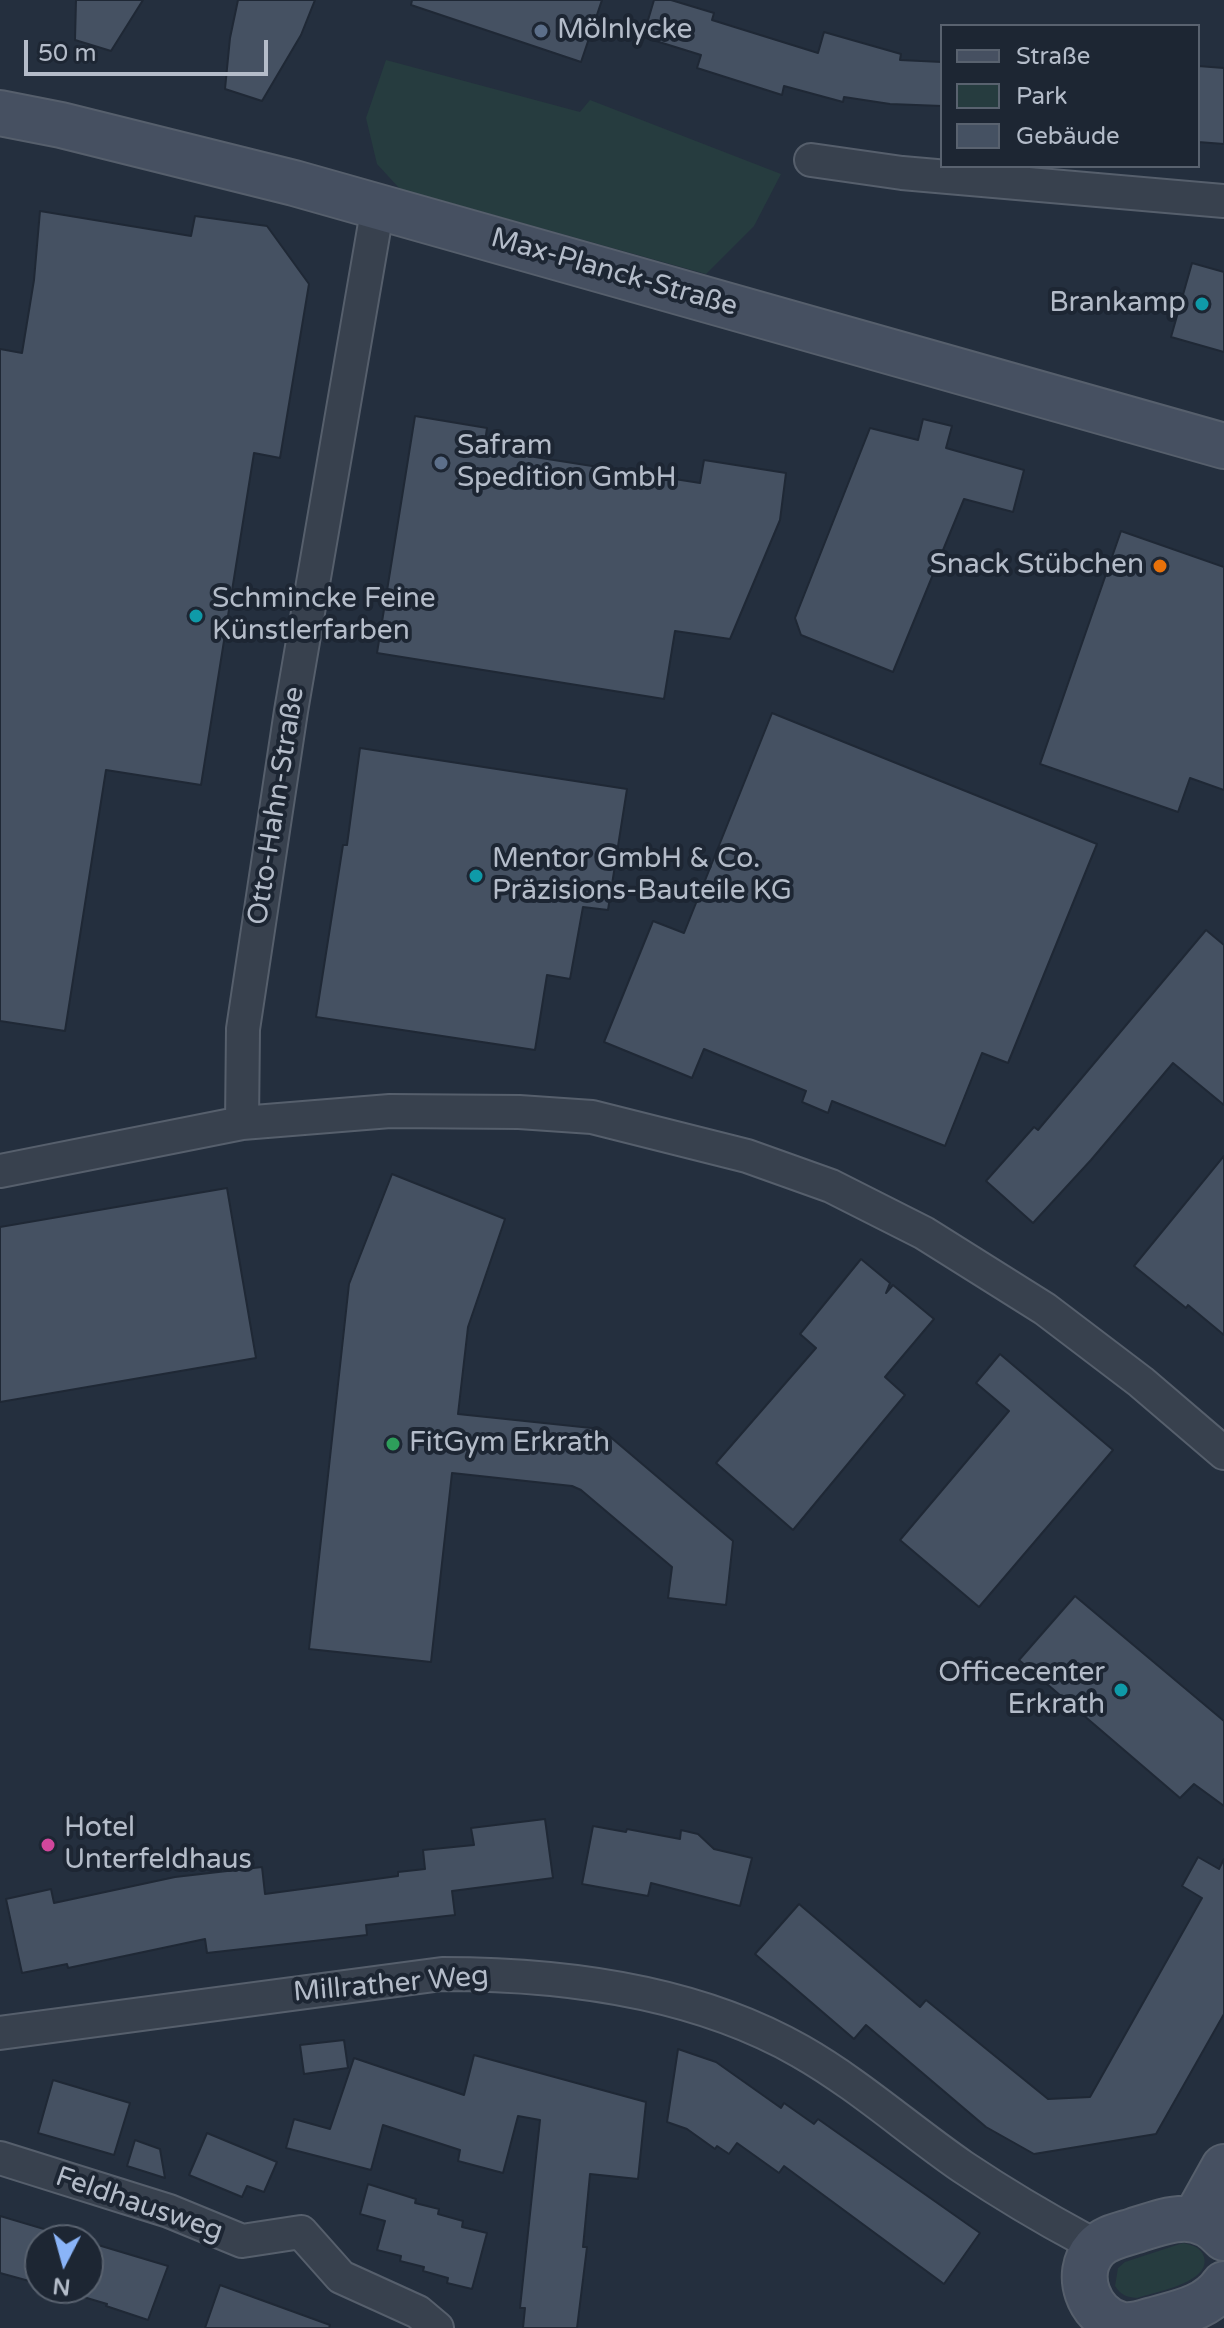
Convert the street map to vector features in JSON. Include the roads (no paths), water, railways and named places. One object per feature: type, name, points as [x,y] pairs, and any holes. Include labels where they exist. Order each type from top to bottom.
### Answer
[{"type":"street","name":"Max-Planck-Straße","points":[[0,113],[76,129],[378,206],[1224,446]]},
{"type":"street","points":[[811,160],[902,173],[1224,201]]},
{"type":"street","name":"Otto-Hahn-Straße","points":[[242,1123],[245,1014],[291,711],[378,206]]},
{"type":"street","points":[[0,1171],[242,1123],[390,1111],[549,1113],[592,1117],[747,1156],[831,1186],[924,1233],[1037,1304],[1117,1363],[1224,1453]]},
{"type":"street","name":"Millrather Weg","points":[[0,2033],[442,1974],[498,1974],[598,1984],[661,1998],[726,2018],[798,2050],[864,2091],[963,2166],[1095,2249]]},
{"type":"street","name":"Feldhausweg","points":[[0,2158],[169,2211],[242,2241],[301,2232],[341,2277],[418,2312],[437,2328]]},
{"type":"street","points":[[1222,2292],[1202,2306],[1137,2325],[1121,2326],[1106,2324],[1086,2294],[1087,2264],[1095,2249],[1110,2238],[1174,2218],[1209,2229],[1224,2167]]},
{"type":"place","name":"Mölnlycke","points":[[541,31]]},
{"type":"place","name":"Brankamp","points":[[1202,304]]},
{"type":"place","name":"Safram Spedition GmbH","points":[[441,463]]},
{"type":"place","name":"Snack Stübchen","points":[[1160,566]]},
{"type":"place","name":"Schmincke Feine Künstlerfarben","points":[[196,616]]},
{"type":"place","name":"Mentor GmbH & Co. Präzisions-Bauteile KG","points":[[476,876]]},
{"type":"place","name":"FitGym Erkrath","points":[[393,1444]]},
{"type":"place","name":"Officecenter Erkrath","points":[[1121,1690]]},
{"type":"place","name":"Hotel Unterfeldhaus","points":[[48,1845]]}]
